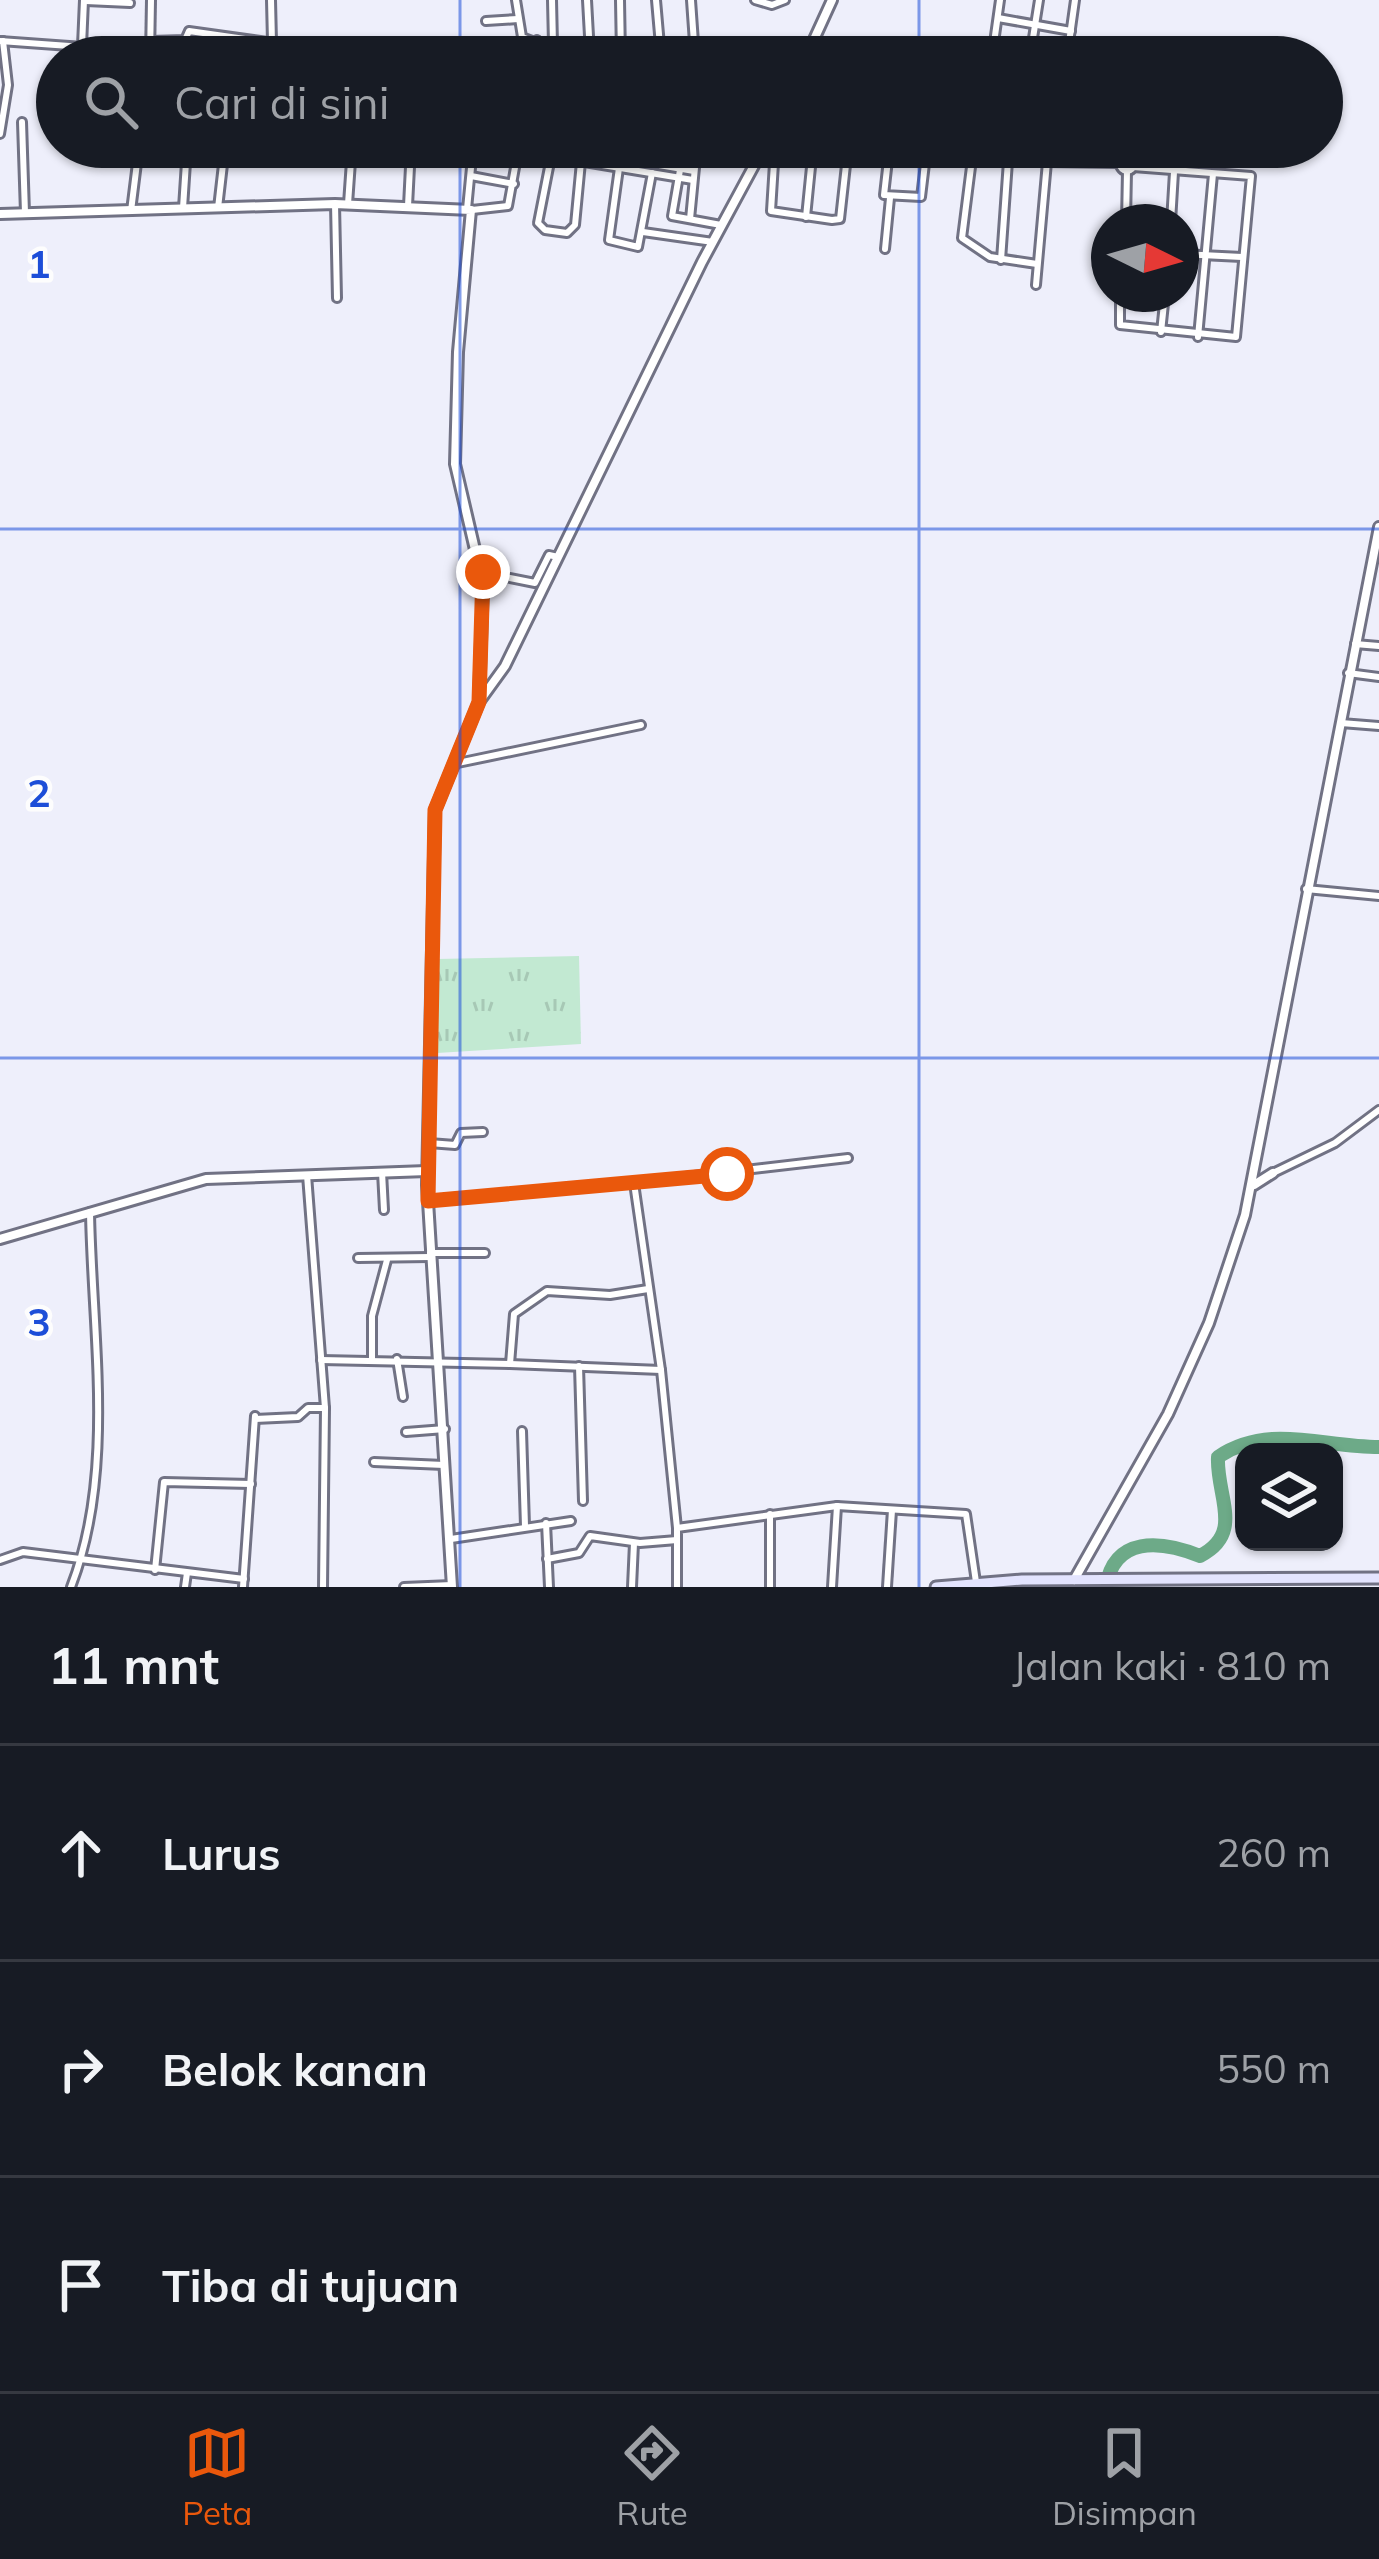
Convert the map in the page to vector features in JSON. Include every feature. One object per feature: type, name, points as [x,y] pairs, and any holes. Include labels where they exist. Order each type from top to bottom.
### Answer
[{"type":"main road","points":[[936,1587],[1074,1580],[1201,1584],[1379,1578]]},
{"type":"street","points":[[151,0],[151,36]]},
{"type":"street","points":[[272,0],[272,36]]},
{"type":"street","points":[[516,0],[522,36]]},
{"type":"street","points":[[552,0],[553,36]]},
{"type":"street","points":[[587,0],[593,36]]},
{"type":"street","points":[[620,0],[621,36]]},
{"type":"street","points":[[656,0],[659,36]]},
{"type":"street","points":[[691,0],[694,36]]},
{"type":"street","points":[[755,0],[772,5],[785,0]]},
{"type":"street","points":[[816,36],[832,0]]},
{"type":"street","points":[[995,36],[1000,0]]},
{"type":"street","points":[[1033,36],[1039,0]]},
{"type":"street","points":[[1070,36],[1076,0]]},
{"type":"street","points":[[84,36],[84,1],[130,3]]},
{"type":"street","points":[[998,18],[1071,31]]},
{"type":"street","points":[[486,21],[518,19]]},
{"type":"street","points":[[186,36],[189,31],[227,36]]},
{"type":"street","points":[[0,134],[8,85],[1,41],[36,43]]},
{"type":"street","points":[[22,122],[25,213]]},
{"type":"street","points":[[131,211],[136,168]]},
{"type":"street","points":[[183,212],[186,168]]},
{"type":"street","points":[[218,208],[222,168]]},
{"type":"street","points":[[348,205],[351,168]]},
{"type":"street","points":[[408,206],[410,168]]},
{"type":"street","points":[[471,168],[455,464],[480,572],[479,702]]},
{"type":"street","points":[[0,214],[335,204],[505,209],[516,168]]},
{"type":"street","points":[[549,168],[538,224],[544,230],[567,233],[575,225],[581,168]]},
{"type":"street","points":[[652,173],[641,246],[609,240],[619,168],[679,173]]},
{"type":"street","points":[[662,168],[694,176]]},
{"type":"street","points":[[680,168],[672,216],[725,226]]},
{"type":"street","points":[[690,219],[695,168]]},
{"type":"street","points":[[404,1587],[452,1586],[428,1201],[435,810],[479,702],[505,666],[712,242],[754,168]]},
{"type":"street","points":[[774,168],[771,211],[840,218],[846,168]]},
{"type":"street","points":[[806,217],[811,168]]},
{"type":"street","points":[[887,168],[884,192],[890,198],[919,199],[924,168]]},
{"type":"street","points":[[971,168],[962,237],[1001,260],[1037,264]]},
{"type":"street","points":[[1001,260],[1009,168]]},
{"type":"street","points":[[1036,285],[1046,168]]},
{"type":"street","points":[[1119,312],[1118,324],[1236,338],[1252,178],[1130,169],[1127,204]]},
{"type":"street","points":[[1172,204],[1174,172]]},
{"type":"street","points":[[1198,337],[1213,174]]},
{"type":"street","points":[[470,176],[514,184]]},
{"type":"street","points":[[885,249],[890,198]]},
{"type":"street","points":[[335,204],[337,298]]},
{"type":"street","points":[[644,232],[712,242]]},
{"type":"street","points":[[1199,255],[1242,257]]},
{"type":"street","points":[[1161,332],[1163,312]]},
{"type":"street","points":[[1074,1580],[1168,1414],[1202,1341],[1253,1185],[1338,723],[1379,532]]},
{"type":"street","points":[[480,572],[535,584],[549,554],[558,556]]},
{"type":"street","points":[[1355,644],[1379,646]]},
{"type":"street","points":[[1348,673],[1379,677]]},
{"type":"street","points":[[1338,723],[1379,726]]},
{"type":"street","points":[[453,764],[641,725]]},
{"type":"street","points":[[1306,890],[1379,896]]},
{"type":"street","points":[[1253,1185],[1335,1143],[1379,1110]]},
{"type":"street","points":[[429,1146],[455,1145],[461,1133],[482,1132]]},
{"type":"street","points":[[428,1201],[848,1158]]},
{"type":"street","points":[[1257,1165],[1273,1173]]},
{"type":"street","points":[[0,1239],[206,1180],[428,1167]]},
{"type":"street","points":[[382,1172],[383,1210]]},
{"type":"street","points":[[307,1174],[325,1408],[323,1587]]},
{"type":"street","points":[[634,1183],[662,1370],[677,1587]]},
{"type":"street","points":[[71,1587],[82,1558],[98,1407],[90,1212]]},
{"type":"street","points":[[358,1258],[485,1253]]},
{"type":"street","points":[[372,1360],[372,1316],[387,1260]]},
{"type":"street","points":[[510,1364],[514,1314],[542,1292],[610,1295],[648,1289]]},
{"type":"street","points":[[321,1360],[397,1358],[662,1370]]},
{"type":"street","points":[[397,1358],[403,1397]]},
{"type":"street","points":[[579,1366],[583,1501]]},
{"type":"street","points":[[0,1560],[20,1552],[244,1583],[255,1417],[298,1418],[308,1408],[325,1408]]},
{"type":"street","points":[[406,1432],[445,1429]]},
{"type":"street","points":[[522,1430],[526,1526]]},
{"type":"street","points":[[374,1462],[448,1464]]},
{"type":"street","points":[[155,1570],[164,1482],[251,1484]]},
{"type":"street","points":[[676,1528],[837,1507],[966,1514],[976,1582]]},
{"type":"street","points":[[832,1587],[837,1507]]},
{"type":"street","points":[[887,1587],[892,1510]]},
{"type":"street","points":[[770,1514],[770,1587]]},
{"type":"street","points":[[451,1539],[571,1521]]},
{"type":"street","points":[[545,1523],[549,1587]]},
{"type":"street","points":[[547,1559],[577,1554],[590,1537],[634,1543],[677,1540]]},
{"type":"street","points":[[632,1587],[634,1543]]},
{"type":"street","points":[[184,1587],[187,1574]]},
{"type":"green space","points":[[579,956],[581,1044],[437,1053],[437,959]]},
{"type":"waterway","points":[[1106,1587],[1118,1558],[1141,1546],[1170,1547],[1200,1556],[1214,1547],[1225,1525],[1218,1457],[1237,1447],[1276,1439],[1379,1447]]},
{"type":"route","points":[[483,572],[479,702],[435,810],[428,1201],[727,1174]]}]
